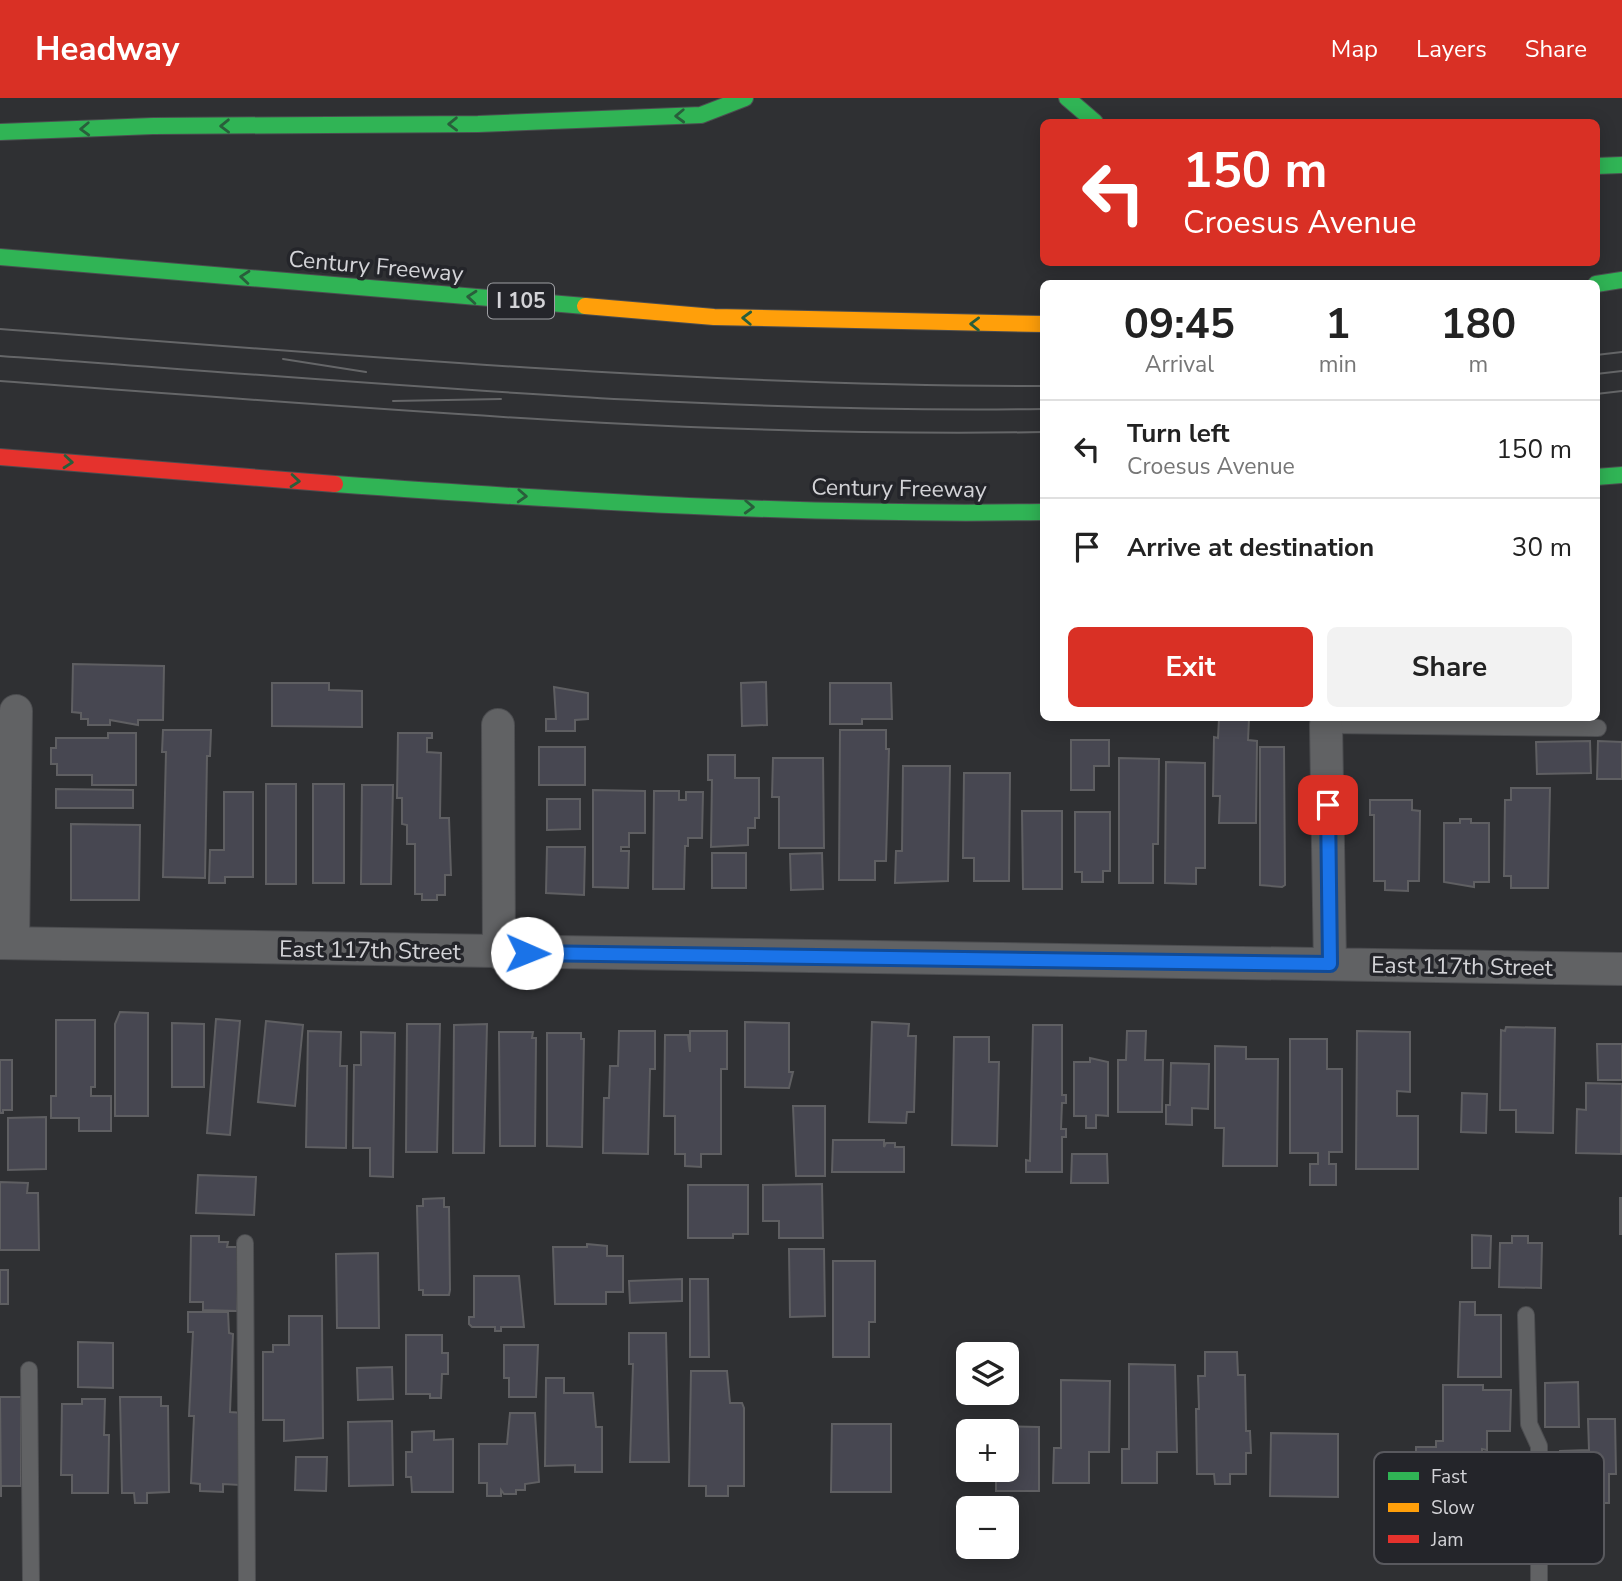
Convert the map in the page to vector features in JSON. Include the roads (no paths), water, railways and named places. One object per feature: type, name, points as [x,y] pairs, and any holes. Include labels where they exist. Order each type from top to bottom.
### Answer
[{"type":"highway","points":[[0,132],[153,126],[478,124],[701,115],[745,98]]},
{"type":"highway","points":[[1067,98],[1092,119]]},
{"type":"highway","points":[[1600,166],[1622,165]]},
{"type":"highway","name":"Century Freeway","points":[[0,257],[713,317],[1040,324]]},
{"type":"highway","points":[[1600,283],[1622,280]]},
{"type":"highway","name":"Century Freeway","points":[[0,457],[354,486],[654,504],[982,513],[1040,512]]},
{"type":"highway","points":[[1600,477],[1622,474]]},
{"type":"street","points":[[7,943],[16,711]]},
{"type":"street","points":[[498,725],[499,953]]},
{"type":"street","points":[[1326,725],[1330,964]]},
{"type":"street","name":"East 117th Street","points":[[7,943],[1622,969]]},
{"type":"lane","points":[[1326,725],[1598,728]]},
{"type":"lane","points":[[245,1243],[247,1581]]},
{"type":"lane","points":[[1526,1315],[1529,1424],[1539,1452]]},
{"type":"lane","points":[[29,1370],[31,1581]]},
{"type":"tram line","points":[[0,329],[651,375],[912,385],[1040,386]]},
{"type":"tram line","points":[[1600,355],[1622,352]]},
{"type":"tram line","points":[[0,356],[652,401],[913,409],[1040,409]]},
{"type":"tram line","points":[[283,359],[366,372]]},
{"type":"tram line","points":[[1600,374],[1622,371]]},
{"type":"tram line","points":[[0,381],[390,410],[651,425],[912,433],[1040,432]]},
{"type":"tram line","points":[[1600,394],[1622,391]]},
{"type":"tram line","points":[[393,401],[501,399]]}]
